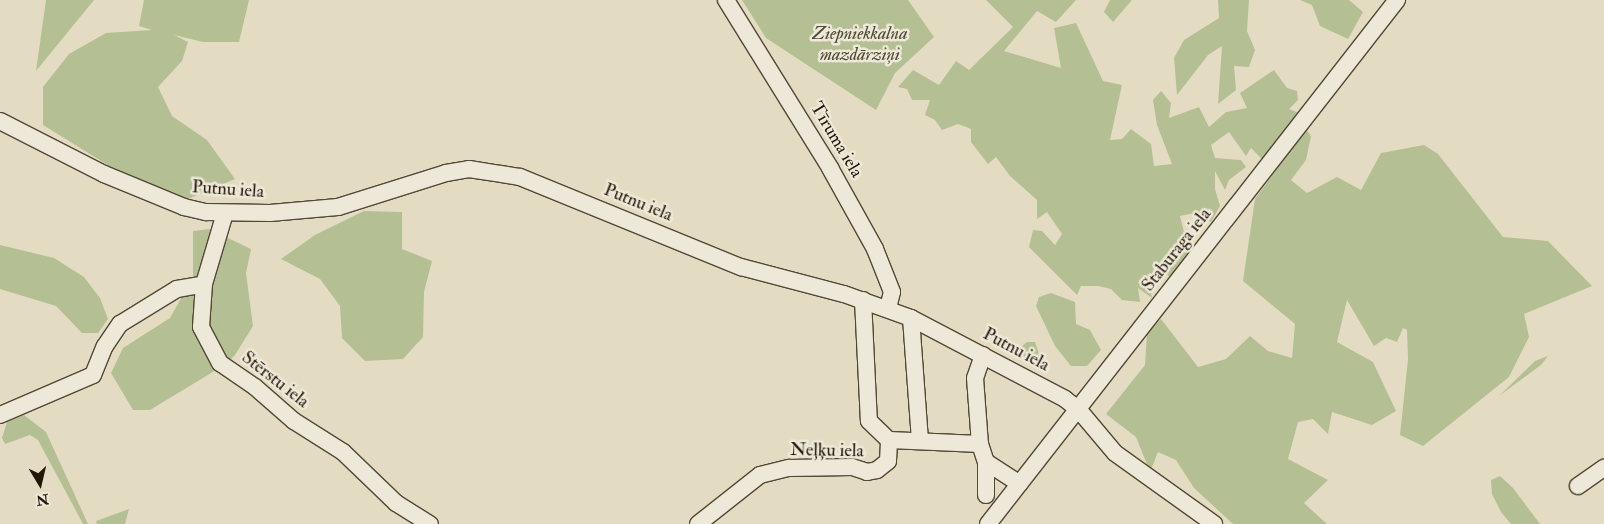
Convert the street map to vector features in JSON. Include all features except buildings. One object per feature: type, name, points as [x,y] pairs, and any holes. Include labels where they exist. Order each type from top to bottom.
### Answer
[{"type":"street","name":"Tīruma iela","points":[[726,0],[830,168],[875,249],[892,292],[888,308]]},
{"type":"street","name":"Staburaga iela","points":[[988,524],[1396,0]]},
{"type":"street","name":"Putnu iela","points":[[0,121],[62,156],[166,200],[184,207],[226,213],[338,207],[446,173],[469,168],[520,177],[741,267],[863,300],[911,318],[1065,399],[1078,409],[1115,453],[1214,524]]},
{"type":"street","name":"Stērstu iela","points":[[226,213],[204,284],[201,327],[220,363],[255,387],[294,421],[343,452],[396,503],[430,524]]},
{"type":"street","points":[[0,415],[93,376],[105,346],[120,324],[177,289],[204,284]]},
{"type":"street","points":[[863,300],[869,421],[889,440],[980,444]]},
{"type":"street","points":[[911,318],[920,441]]},
{"type":"street","points":[[983,355],[976,378],[980,444],[986,462],[986,495]]},
{"type":"street","name":"Neļķu iela","points":[[698,524],[760,475],[789,468],[852,468],[867,472],[877,470],[888,461],[889,440]]},
{"type":"street","points":[[986,462],[1020,484]]},
{"type":"street","points":[[1578,486],[1604,468]]},
{"type":"green space","points":[[46,0],[94,0],[36,71]]},
{"type":"green space","points":[[144,0],[249,0],[239,42],[203,42],[174,35],[188,42],[182,61],[158,87],[172,116],[207,140],[235,179],[188,199],[127,177],[43,125],[43,87],[69,54],[106,33],[152,30],[139,26]]},
{"type":"green space","name":"Ziepniekkalna mazdārziņi","points":[[742,0],[908,0],[934,37],[895,73],[876,110],[766,38]]},
{"type":"green space","points":[[986,0],[1076,0],[1056,22],[1037,11],[1004,51],[1061,68],[1054,28],[1076,23],[1103,81],[1122,85],[1110,140],[1122,139],[1131,129],[1151,144],[1154,166],[1172,164],[1157,125],[1153,100],[1161,91],[1171,103],[1169,118],[1199,107],[1209,127],[1226,112],[1247,108],[1240,93],[1274,70],[1287,88],[1297,91],[1298,100],[1289,109],[1301,114],[1264,161],[1251,148],[1246,156],[1229,132],[1211,145],[1215,158],[1241,160],[1246,167],[1229,180],[1225,190],[1215,171],[1215,189],[1220,206],[1211,222],[1194,213],[1180,216],[1189,252],[1172,279],[1156,264],[1149,283],[1152,298],[1138,288],[1140,302],[1122,300],[1111,289],[1098,286],[1081,286],[1077,295],[1029,247],[1033,230],[1042,231],[1055,245],[1062,234],[1047,212],[1037,219],[1037,200],[1010,176],[996,157],[988,164],[971,142],[971,129],[958,124],[942,130],[935,120],[925,115],[930,100],[912,100],[907,89],[898,87],[913,70],[939,85],[956,61],[969,70],[1013,27]]},
{"type":"green space","points":[[1110,0],[1132,0],[1113,22],[1104,12]]},
{"type":"green space","points":[[1218,0],[1249,0],[1247,31],[1255,50],[1249,67],[1234,66],[1236,90],[1218,104],[1222,46],[1208,55],[1177,95],[1174,58],[1184,40],[1219,18]]},
{"type":"green space","points":[[1300,0],[1349,0],[1363,12],[1348,39],[1320,26],[1312,5]]},
{"type":"green space","points":[[1306,129],[1311,136],[1306,160],[1291,180],[1307,193],[1337,177],[1361,190],[1381,153],[1424,145],[1438,154],[1503,237],[1548,241],[1592,286],[1524,314],[1529,337],[1509,377],[1423,446],[1400,435],[1408,359],[1407,330],[1403,328],[1397,342],[1386,338],[1374,346],[1347,300],[1337,342],[1373,362],[1396,411],[1372,425],[1332,412],[1328,434],[1313,419],[1298,422],[1288,459],[1328,480],[1304,503],[1327,524],[1233,524],[1194,488],[1176,460],[1158,452],[1150,472],[1136,437],[1106,414],[1145,365],[1147,333],[1161,319],[1198,367],[1226,359],[1250,336],[1268,351],[1292,358],[1295,324],[1243,281],[1255,199]]},
{"type":"green space","points":[[364,211],[402,212],[402,249],[432,261],[424,292],[423,337],[403,359],[365,361],[342,338],[340,306],[320,279],[281,259],[315,235]]},
{"type":"green space","points":[[209,229],[251,249],[246,273],[253,326],[235,355],[226,364],[150,410],[133,410],[111,373],[123,348],[170,318],[193,277],[193,231]]},
{"type":"green space","points":[[0,245],[54,258],[84,277],[100,298],[108,319],[98,333],[82,333],[56,306],[0,289]]},
{"type":"green space","points":[[1051,293],[1075,302],[1076,324],[1090,330],[1101,350],[1087,366],[1071,366],[1055,346],[1036,306],[1039,297]]},
{"type":"green space","points":[[1027,342],[1035,342],[1040,357],[1031,359],[1013,354]]},
{"type":"green space","points":[[1548,356],[1541,365],[1499,396],[1535,361]]},
{"type":"green space","points":[[24,415],[46,432],[88,524],[83,524],[38,440],[30,435],[5,444],[2,438],[7,422]]},
{"type":"green space","points":[[1500,476],[1513,488],[1540,524],[1511,524],[1501,512],[1492,494],[1491,480]]},
{"type":"green space","points":[[129,509],[125,524],[97,524],[96,521]]}]
